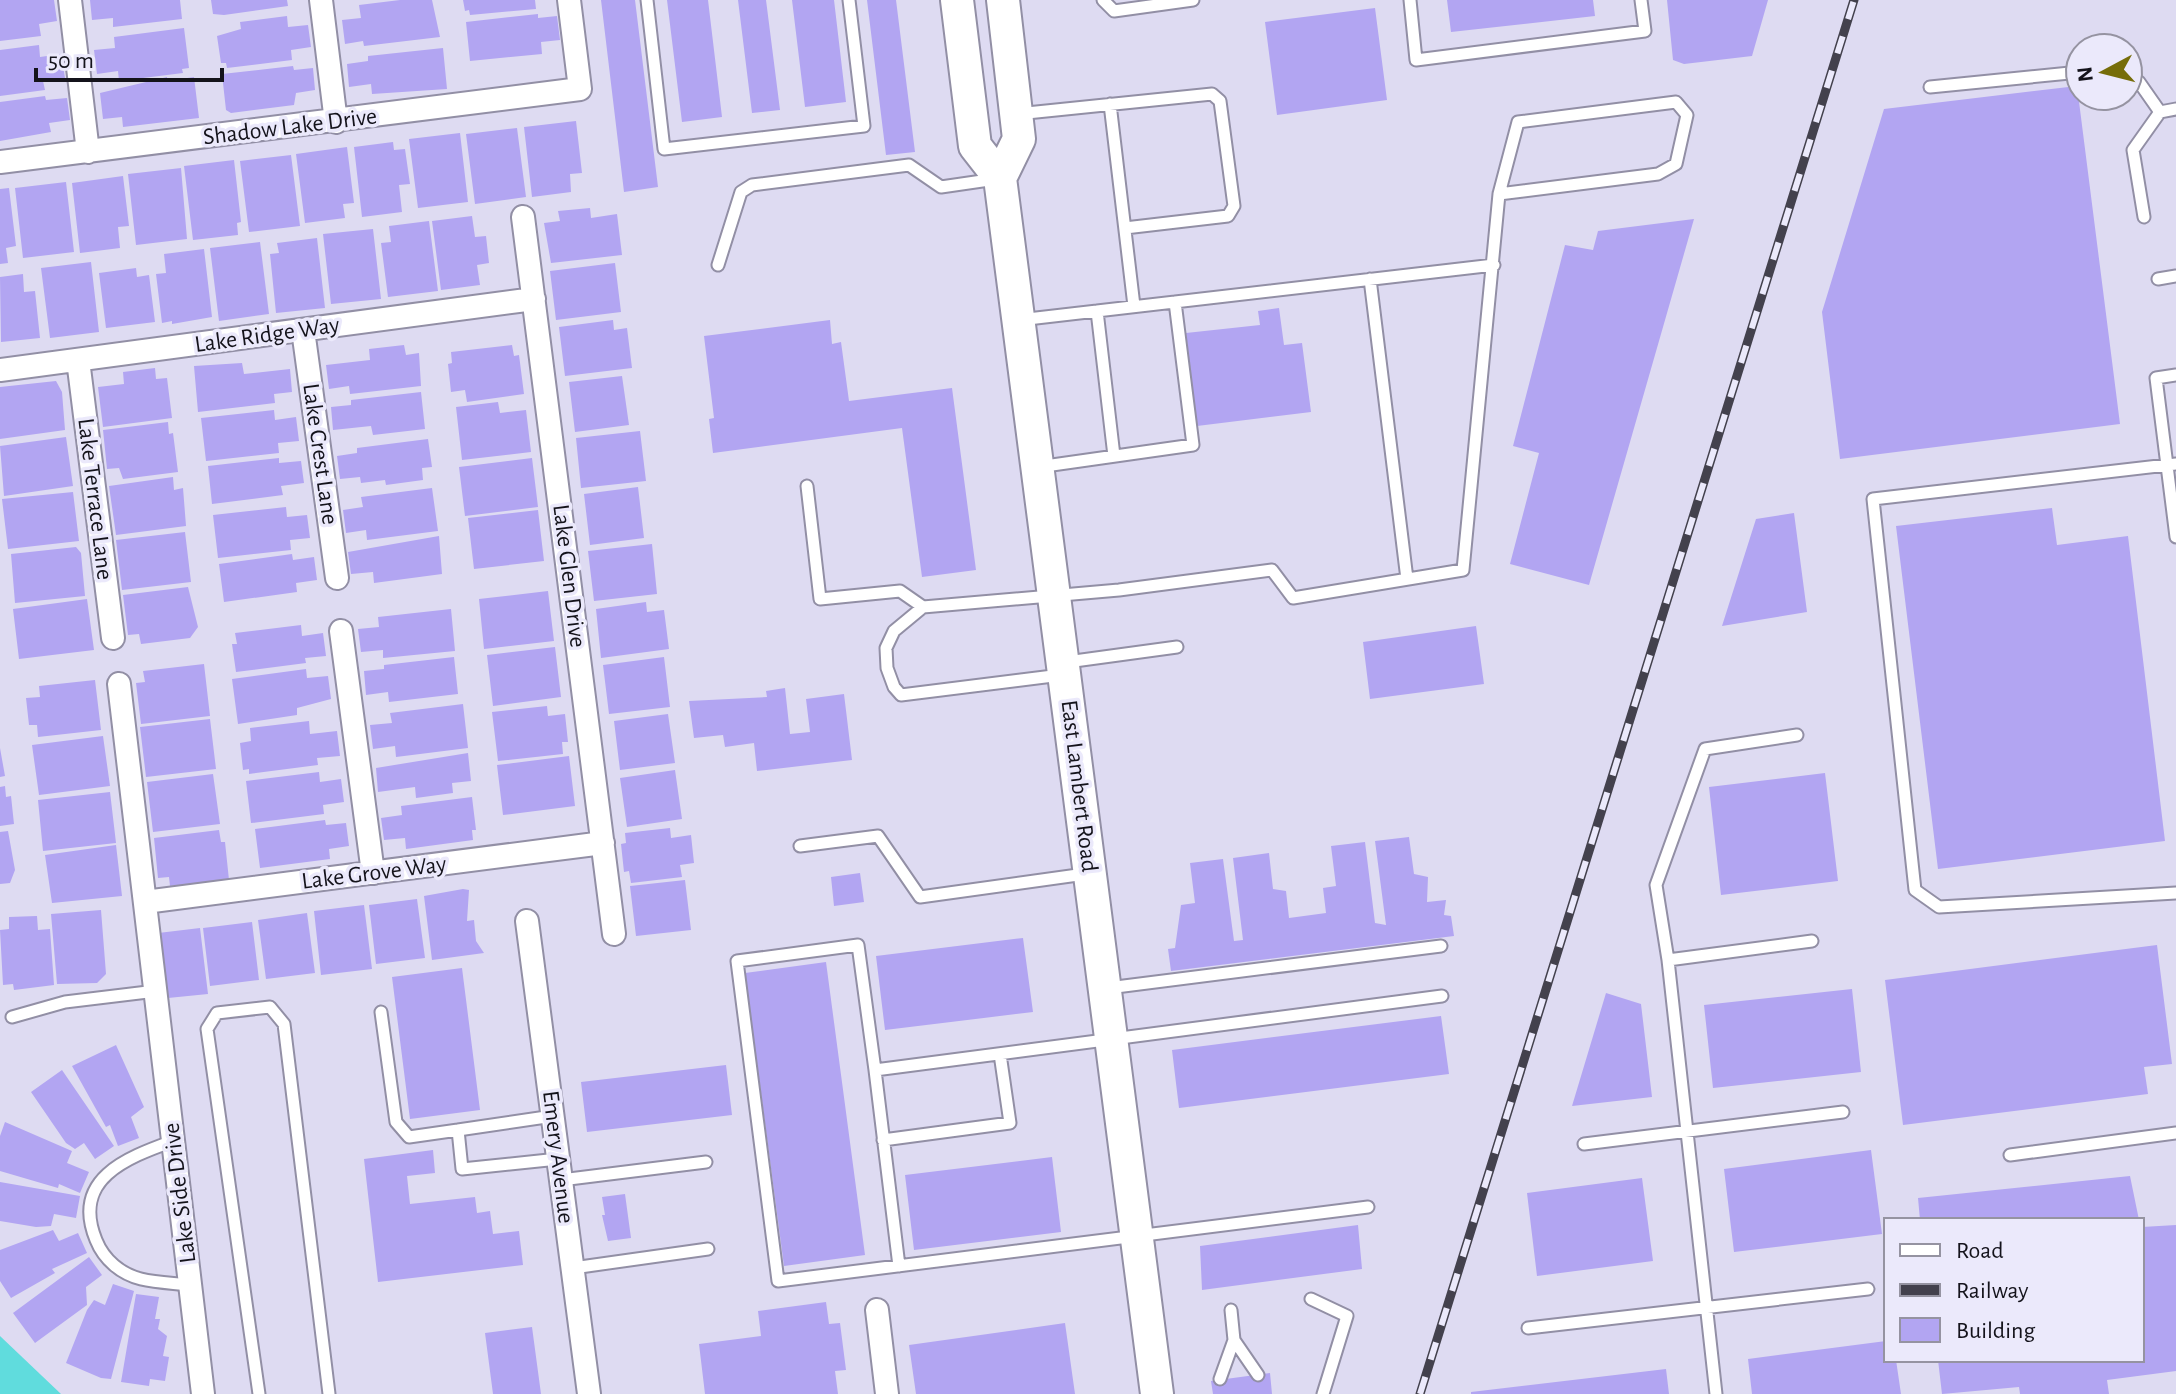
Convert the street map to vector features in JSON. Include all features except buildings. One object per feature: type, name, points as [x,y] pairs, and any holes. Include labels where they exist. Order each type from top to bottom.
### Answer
[{"type":"main road","points":[[957,0],[975,146],[1000,178]]},
{"type":"main road","points":[[1000,178],[1018,127],[1003,0]]},
{"type":"main road","name":"East Lambert Road","points":[[1000,178],[1157,1394]]},
{"type":"street","points":[[70,0],[88,152]]},
{"type":"street","points":[[321,0],[336,122]]},
{"type":"street","name":"Shadow Lake Drive","points":[[0,162],[580,89],[569,0]]},
{"type":"street","name":"Lake Glen Drive","points":[[523,217],[614,934]]},
{"type":"street","name":"Lake Ridge Way","points":[[0,370],[534,299]]},
{"type":"street","name":"Lake Crest Lane","points":[[303,330],[337,578]]},
{"type":"street","name":"Lake Terrace Lane","points":[[78,360],[113,638]]},
{"type":"street","points":[[341,631],[373,873]]},
{"type":"street","points":[[119,684],[145,902]]},
{"type":"street","name":"Lake Grove Way","points":[[145,902],[603,843]]},
{"type":"street","name":"Lake Side Drive","points":[[145,902],[203,1394]]},
{"type":"street","name":"Emery Avenue","points":[[527,921],[589,1394]]},
{"type":"street","points":[[877,1310],[887,1394]]},
{"type":"lane","points":[[647,0],[664,149],[864,126],[849,0]]},
{"type":"lane","points":[[1103,0],[1114,11],[1193,0]]},
{"type":"lane","points":[[1410,0],[1416,60],[1645,31],[1641,0]]},
{"type":"lane","points":[[1930,87],[2064,74]]},
{"type":"lane","points":[[2144,89],[2160,112]]},
{"type":"lane","points":[[1018,127],[1110,104],[1212,94],[1220,101],[1234,206],[1228,216],[1125,228]]},
{"type":"lane","points":[[1177,647],[901,695],[894,687],[887,668],[886,648],[894,631],[923,607],[1054,593],[1119,590],[1272,570],[1293,598],[1463,570],[1499,194],[1518,122],[1676,102],[1687,115],[1676,164],[1658,174],[1499,194]]},
{"type":"lane","points":[[1110,104],[1134,306]]},
{"type":"lane","points":[[2144,217],[2133,150],[2160,112],[2176,109]]},
{"type":"lane","points":[[718,265],[741,192],[752,185],[909,165],[941,187],[1000,178]]},
{"type":"lane","points":[[1019,320],[1494,265]]},
{"type":"lane","points":[[2158,279],[2176,276]]},
{"type":"lane","points":[[1370,279],[1407,579]]},
{"type":"lane","points":[[1037,467],[1193,445],[1175,302]]},
{"type":"lane","points":[[1097,311],[1114,456]]},
{"type":"lane","points":[[2176,375],[2156,378],[2172,465],[2176,537]]},
{"type":"lane","points":[[2172,465],[1873,499],[1915,890],[1939,907],[2176,893]]},
{"type":"lane","points":[[807,486],[820,599],[900,591],[923,607]]},
{"type":"lane","points":[[1716,1394],[1668,960],[1656,885],[1705,749],[1797,735]]},
{"type":"lane","points":[[800,846],[878,836],[920,897],[1090,874]]},
{"type":"lane","points":[[1668,960],[1812,941]]},
{"type":"lane","points":[[899,1266],[858,945],[737,961],[778,1281],[899,1266],[1368,1207]]},
{"type":"lane","points":[[1105,989],[1441,946]]},
{"type":"lane","points":[[12,1017],[65,1002],[156,991]]},
{"type":"lane","points":[[875,1070],[1442,996]]},
{"type":"lane","points":[[259,1394],[207,1029],[217,1013],[270,1007],[284,1024],[329,1394]]},
{"type":"lane","points":[[381,1012],[396,1122],[409,1137],[553,1116]]},
{"type":"lane","points":[[883,1140],[1010,1123],[1000,1054]]},
{"type":"lane","points":[[1584,1144],[1843,1112]]},
{"type":"lane","points":[[458,1130],[462,1169],[560,1169],[706,1162]]},
{"type":"lane","points":[[2010,1155],[2176,1133]]},
{"type":"lane","points":[[174,1141],[133,1156],[111,1171],[93,1191],[89,1222],[101,1251],[116,1267],[140,1279],[190,1285]]},
{"type":"lane","points":[[573,1268],[708,1249]]},
{"type":"lane","points":[[1528,1328],[1868,1289]]},
{"type":"lane","points":[[1311,1299],[1347,1316],[1323,1394]]},
{"type":"lane","points":[[1220,1379],[1234,1340],[1231,1310]]},
{"type":"lane","points":[[1234,1340],[1258,1375]]},
{"type":"shaded area","points":[[0,1336],[61,1394],[0,1394]]},
{"type":"railway","points":[[1420,1394],[1854,0]]}]
